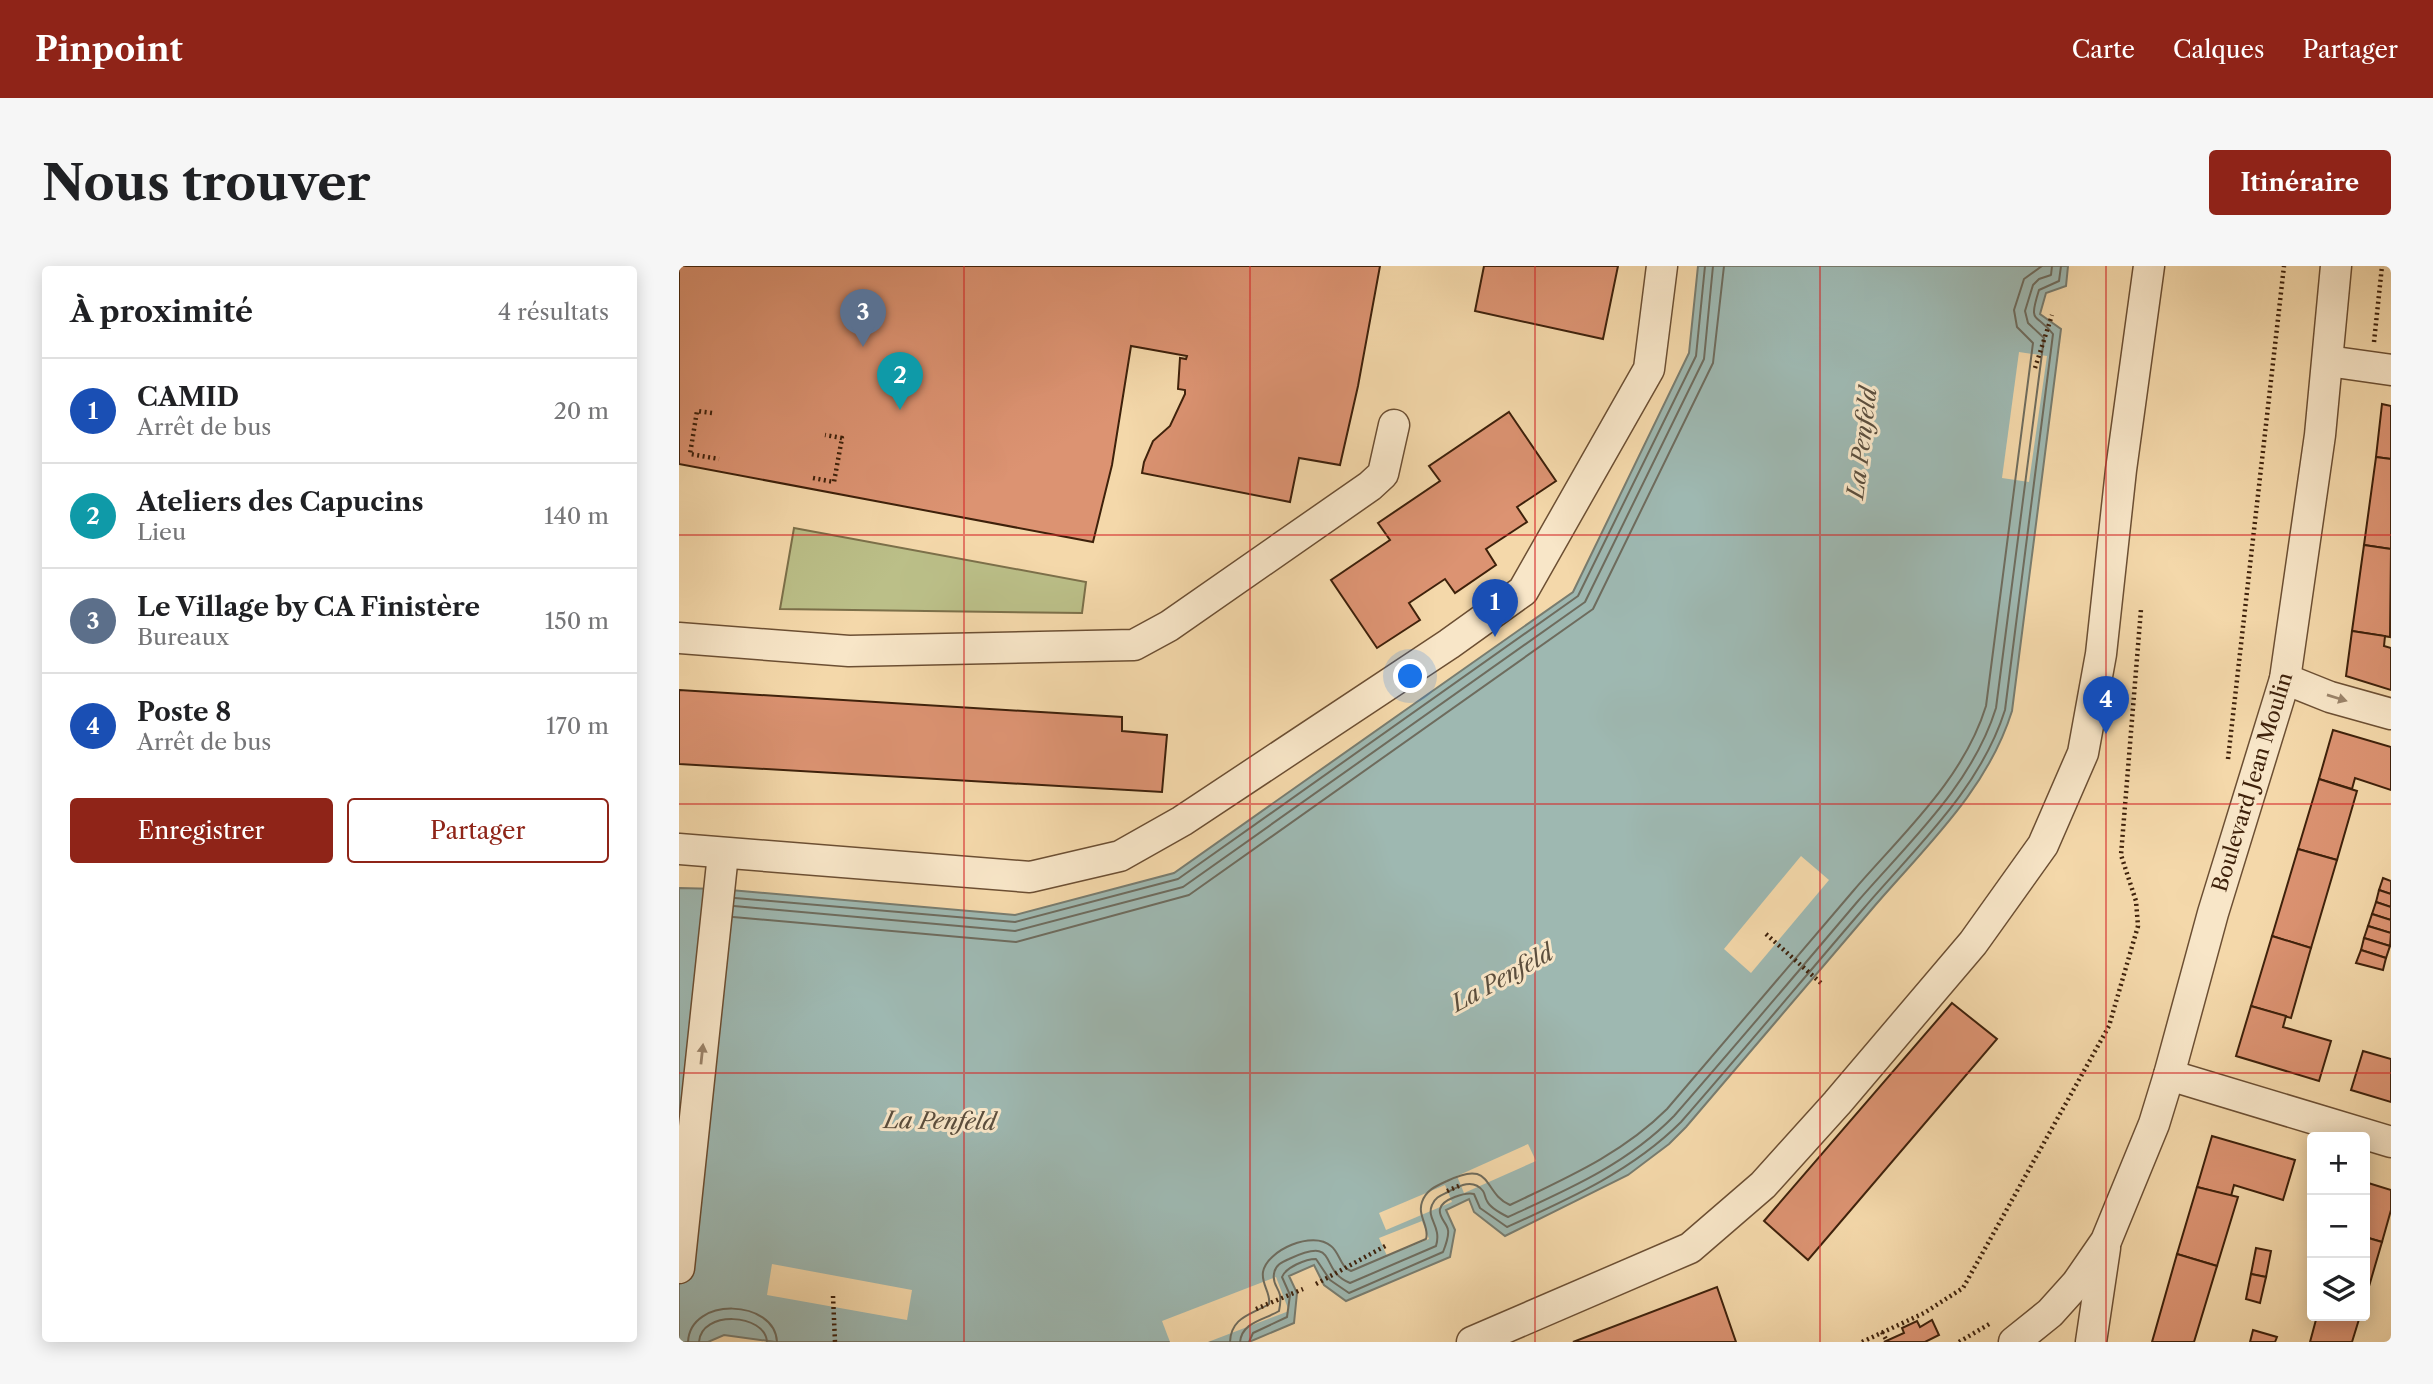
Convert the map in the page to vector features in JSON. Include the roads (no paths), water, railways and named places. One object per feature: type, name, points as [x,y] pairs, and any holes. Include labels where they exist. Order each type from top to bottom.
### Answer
[{"type":"street","points":[[679,849],[1030,877],[1120,856],[1182,821],[1449,644],[1523,591],[1649,369],[1662,266]]},
{"type":"street","points":[[1472,1342],[1690,1248],[1763,1185],[1837,1103],[1973,943],[2043,845],[2083,753],[2086,740],[2101,654],[2121,470],[2149,266]]},
{"type":"street","name":"Boulevard Jean Moulin","points":[[2005,1331],[2059,1303],[2077,1283],[2106,1241],[2154,1124],[2213,913],[2285,678],[2328,361],[2336,266]]},
{"type":"street","points":[[2328,361],[2381,368]]},
{"type":"street","points":[[679,638],[849,651],[1134,645],[1169,626],[1370,486],[1383,474],[1394,425]]},
{"type":"street","points":[[2285,678],[2330,696],[2391,714]]},
{"type":"street","points":[[679,1268],[723,854]]},
{"type":"street","points":[[2169,1075],[2391,1142]]},
{"type":"street","name":"Boulevard Jean Moulin","points":[[2091,1342],[2106,1241]]},
{"type":"water","name":"La Penfeld","points":[[1698,266],[2068,266],[2066,286],[2046,293],[2040,314],[2061,329],[2012,711],[2001,740],[1987,767],[1953,817],[1686,1127],[1669,1144],[1628,1175],[1505,1236],[1474,1212],[1469,1199],[1446,1210],[1455,1230],[1450,1257],[1346,1301],[1324,1285],[1314,1265],[1289,1276],[1297,1293],[1294,1323],[1249,1342],[776,1342],[724,1335],[708,1342],[679,1342],[679,888],[719,889],[1015,915],[1174,873],[1573,592],[1689,353]]},
{"type":"place","name":"Le Village by CA Finistère","points":[[863,347]]},
{"type":"place","name":"Ateliers des Capucins","points":[[900,410]]},
{"type":"place","name":"CAMID","points":[[1495,637]]},
{"type":"place","name":"Poste 8","points":[[2106,734]]}]
